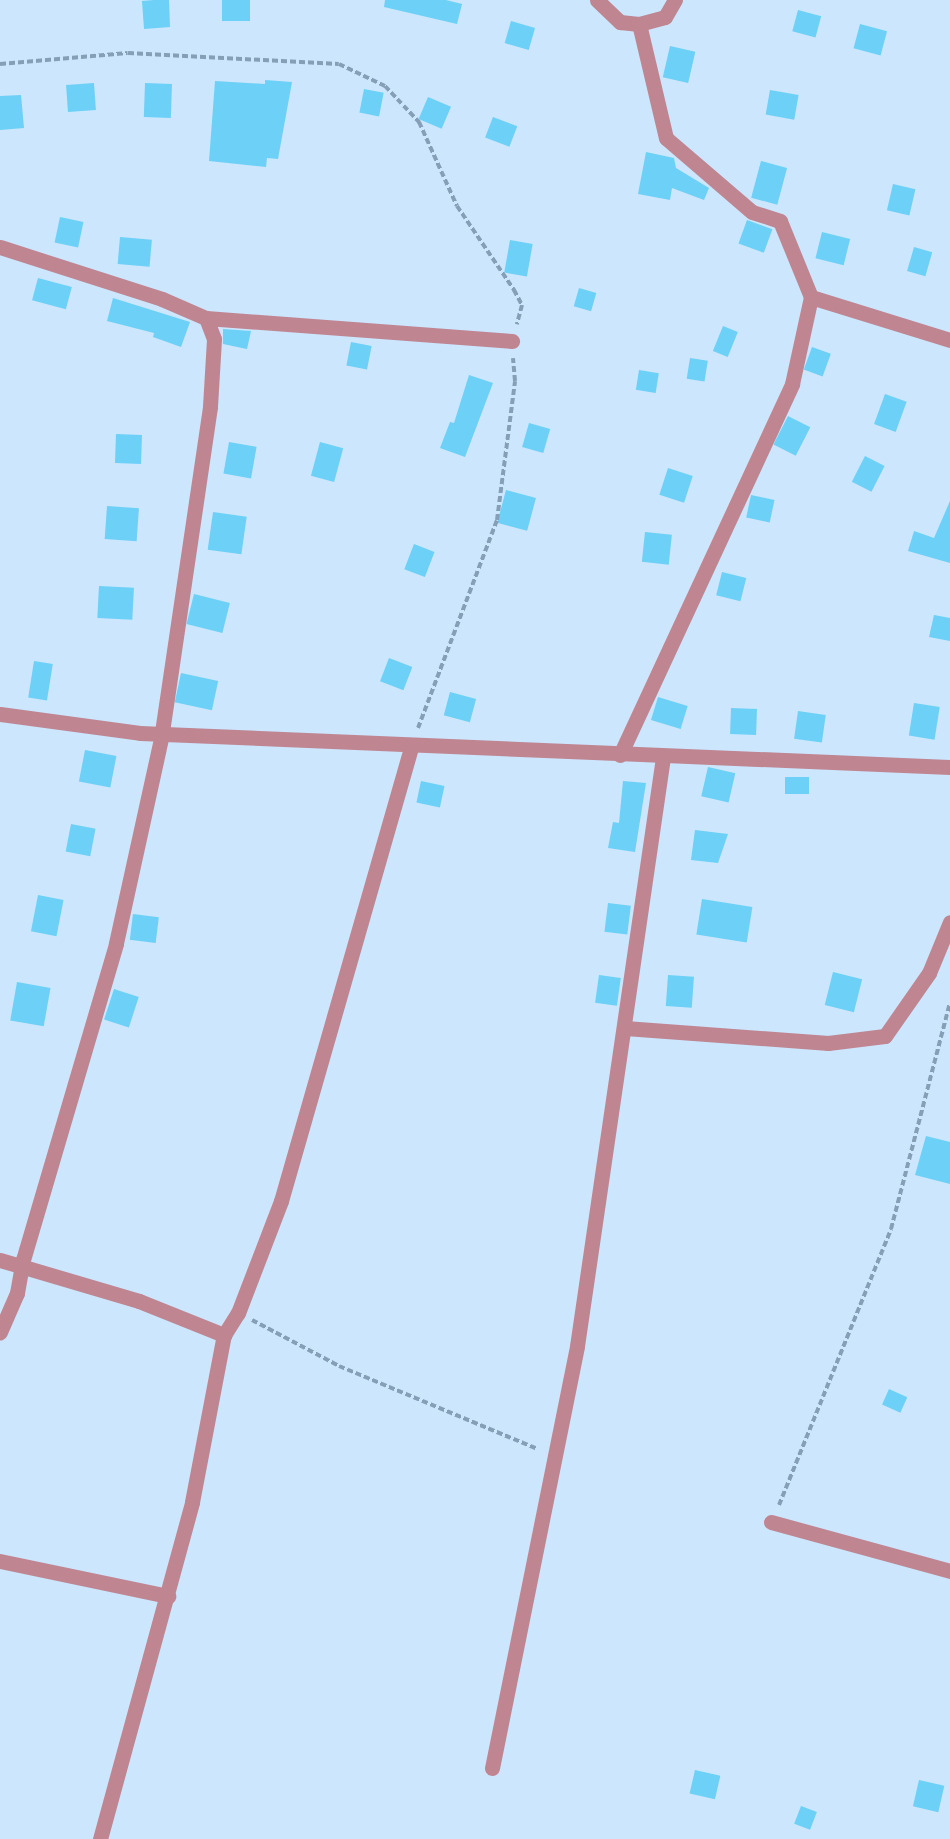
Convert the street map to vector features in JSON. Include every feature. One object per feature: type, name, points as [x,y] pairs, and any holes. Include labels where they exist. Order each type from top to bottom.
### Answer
[{"type":"street","points":[[597,0],[620,22],[639,24],[665,17],[675,0]]},
{"type":"street","points":[[620,755],[792,384],[811,297],[780,221],[752,212],[666,138],[639,24]]},
{"type":"street","points":[[0,246],[162,299],[206,318],[512,341]]},
{"type":"street","points":[[811,297],[950,340]]},
{"type":"street","points":[[0,1332],[22,1268],[116,944],[162,734],[210,407],[214,339],[206,318]]},
{"type":"street","points":[[0,714],[162,734],[663,757],[950,767]]},
{"type":"street","points":[[100,1839],[192,1503],[224,1335],[238,1313],[281,1201],[412,745]]},
{"type":"street","points":[[492,1768],[577,1346],[663,757]]},
{"type":"street","points":[[625,1028],[828,1043],[885,1036],[929,973],[950,922]]},
{"type":"street","points":[[0,1260],[139,1300],[224,1335]]},
{"type":"street","points":[[771,1522],[950,1571]]},
{"type":"street","points":[[0,1562],[168,1596]]},
{"type":"path","points":[[0,64],[128,53],[339,64],[385,86],[418,122],[457,206],[522,305],[512,341],[514,381],[496,520],[412,745]]},
{"type":"path","points":[[771,1522],[891,1229],[950,1003]]},
{"type":"path","points":[[238,1313],[339,1366],[555,1457]]},
{"type":"building","points":[[169,0],[170,27],[144,29],[142,1]]},
{"type":"building","points":[[222,0],[250,0],[250,21],[222,21]]},
{"type":"building","points":[[385,0],[446,0],[462,4],[457,24],[384,7]]},
{"type":"building","points":[[798,10],[821,16],[815,37],[792,31]]},
{"type":"building","points":[[511,21],[535,28],[529,50],[505,43]]},
{"type":"building","points":[[860,24],[887,31],[881,55],[854,48]]},
{"type":"building","points":[[670,46],[695,52],[688,83],[663,77]]},
{"type":"building","points":[[265,80],[292,82],[278,159],[267,158],[266,167],[209,161],[215,81],[265,84]]},
{"type":"building","points":[[94,83],[96,110],[68,112],[66,85]]},
{"type":"building","points":[[145,83],[172,84],[171,118],[144,117]]},
{"type":"building","points":[[364,89],[384,93],[379,116],[359,113]]},
{"type":"building","points":[[770,90],[799,95],[794,120],[766,115]]},
{"type":"building","points":[[21,95],[24,128],[0,130],[0,96]]},
{"type":"building","points":[[428,97],[451,107],[442,129],[419,119]]},
{"type":"building","points":[[493,117],[517,126],[509,147],[485,138]]},
{"type":"building","points":[[646,152],[674,158],[676,168],[709,188],[704,200],[672,188],[670,200],[638,194]]},
{"type":"building","points":[[761,161],[787,168],[777,205],[751,198]]},
{"type":"building","points":[[893,184],[915,189],[909,215],[887,210]]},
{"type":"building","points":[[60,217],[83,222],[78,247],[55,242]]},
{"type":"building","points":[[747,220],[772,229],[764,253],[738,243]]},
{"type":"building","points":[[822,232],[850,239],[844,265],[815,258]]},
{"type":"building","points":[[120,237],[152,240],[150,267],[118,264]]},
{"type":"building","points":[[510,240],[533,244],[527,276],[504,272]]},
{"type":"building","points":[[914,247],[932,252],[925,276],[907,271]]},
{"type":"building","points":[[38,278],[72,287],[66,309],[32,300]]},
{"type":"building","points":[[579,288],[596,293],[591,311],[574,306]]},
{"type":"building","points":[[113,298],[190,322],[181,347],[153,337],[154,333],[107,321]]},
{"type":"building","points":[[723,326],[738,332],[728,357],[713,351]]},
{"type":"building","points":[[223,329],[251,331],[247,349],[223,344]]},
{"type":"building","points":[[351,342],[372,346],[367,370],[346,366]]},
{"type":"building","points":[[812,347],[831,354],[823,376],[804,370]]},
{"type":"building","points":[[690,358],[708,361],[704,382],[687,379]]},
{"type":"building","points":[[639,370],[659,373],[656,393],[636,390]]},
{"type":"building","points":[[469,375],[493,383],[465,457],[440,448],[450,422],[454,423]]},
{"type":"building","points":[[885,394],[907,402],[896,432],[874,424]]},
{"type":"building","points":[[788,416],[810,427],[796,456],[773,445]]},
{"type":"building","points":[[529,423],[550,429],[543,453],[522,447]]},
{"type":"building","points":[[116,434],[142,435],[141,464],[115,463]]},
{"type":"building","points":[[229,442],[257,447],[251,478],[223,474]]},
{"type":"building","points":[[320,442],[343,448],[334,482],[311,476]]},
{"type":"building","points":[[865,456],[885,466],[871,492],[852,482]]},
{"type":"building","points":[[668,468],[693,476],[684,503],[659,495]]},
{"type":"building","points":[[506,490],[536,498],[527,531],[497,523]]},
{"type":"building","points":[[751,495],[774,500],[770,522],[746,517]]},
{"type":"building","points":[[950,501],[950,563],[908,551],[914,531],[934,538]]},
{"type":"building","points":[[107,506],[139,508],[137,541],[105,539]]},
{"type":"building","points":[[213,512],[247,517],[241,554],[208,550]]},
{"type":"building","points":[[645,532],[672,535],[669,565],[642,562]]},
{"type":"building","points":[[414,544],[435,552],[425,577],[404,569]]},
{"type":"building","points":[[722,572],[746,578],[740,601],[716,595]]},
{"type":"building","points":[[99,586],[134,588],[132,620],[97,618]]},
{"type":"building","points":[[194,594],[230,603],[222,633],[187,624]]},
{"type":"building","points":[[934,615],[950,618],[950,641],[929,637]]},
{"type":"building","points":[[389,658],[412,667],[403,690],[380,681]]},
{"type":"building","points":[[34,661],[53,664],[47,701],[28,698]]},
{"type":"building","points":[[181,673],[218,681],[212,710],[175,702]]},
{"type":"building","points":[[450,692],[476,699],[470,722],[444,715]]},
{"type":"building","points":[[658,697],[688,706],[681,729],[651,720]]},
{"type":"building","points":[[914,703],[940,707],[935,740],[909,736]]},
{"type":"building","points":[[731,708],[757,709],[756,735],[730,734]]},
{"type":"building","points":[[798,711],[826,715],[822,743],[794,739]]},
{"type":"building","points":[[85,750],[116,756],[110,788],[79,781]]},
{"type":"building","points":[[708,767],[735,773],[729,803],[701,796]]},
{"type":"building","points":[[785,777],[809,777],[809,794],[785,794]]},
{"type":"building","points":[[421,781],[444,786],[440,808],[416,803]]},
{"type":"building","points":[[623,781],[646,783],[635,852],[608,848],[613,822],[619,823]]},
{"type":"building","points":[[71,824],[96,829],[90,856],[66,851]]},
{"type":"building","points":[[695,830],[728,834],[718,863],[691,860]]},
{"type":"building","points":[[38,895],[64,900],[56,936],[31,931]]},
{"type":"building","points":[[702,899],[752,907],[747,943],[696,935]]},
{"type":"building","points":[[608,903],[631,906],[627,935],[604,932]]},
{"type":"building","points":[[133,914],[159,917],[156,943],[130,940]]},
{"type":"building","points":[[833,972],[862,979],[854,1012],[825,1005]]},
{"type":"building","points":[[599,975],[621,978],[617,1006],[595,1003]]},
{"type":"building","points":[[668,975],[694,977],[692,1008],[666,1006]]},
{"type":"building","points":[[17,982],[50,988],[44,1026],[10,1020]]},
{"type":"building","points":[[114,989],[139,997],[129,1027],[104,1019]]},
{"type":"building","points":[[926,1136],[950,1142],[950,1184],[915,1175]]},
{"type":"building","points":[[889,1389],[907,1397],[900,1413],[882,1405]]},
{"type":"building","points":[[695,1770],[720,1776],[715,1799],[690,1793]]},
{"type":"building","points":[[919,1780],[944,1786],[938,1812],[913,1806]]},
{"type":"building","points":[[801,1806],[817,1812],[810,1830],[794,1824]]}]
